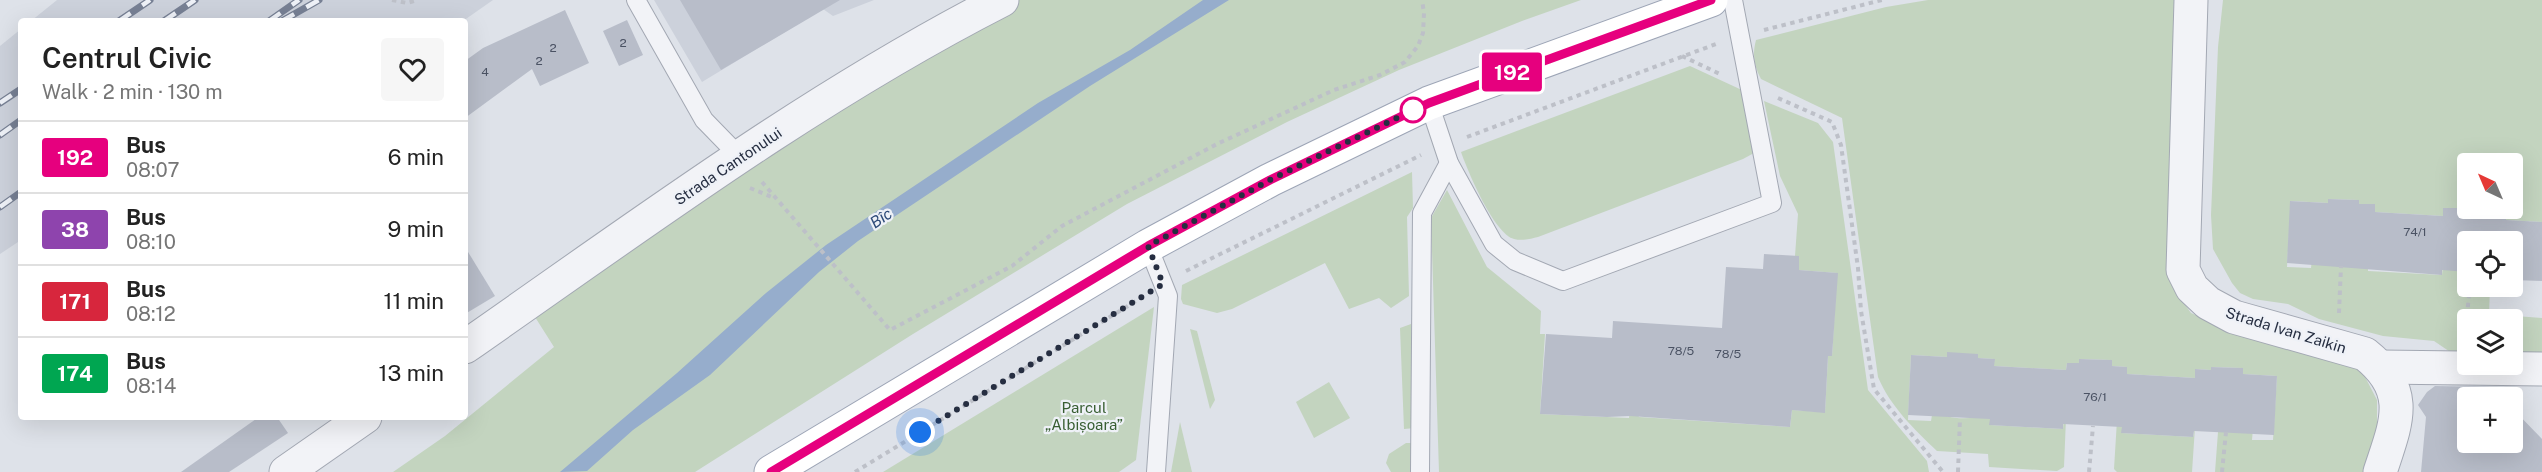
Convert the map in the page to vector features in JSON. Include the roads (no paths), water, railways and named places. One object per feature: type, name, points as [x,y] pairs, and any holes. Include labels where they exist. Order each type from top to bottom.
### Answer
[{"type":"main road","points":[[771,472],[1148,246],[1270,180],[1429,103],[1710,0]]},
{"type":"main road","points":[[789,472],[823,441]]},
{"type":"street","name":"Strada Cantonului","points":[[468,345],[740,157],[920,43],[1002,0]]},
{"type":"street","name":"Strada Ivan Zaikin","points":[[2191,0],[2183,270],[2192,288],[2208,303],[2234,317],[2365,354],[2381,367]]},
{"type":"street","points":[[2381,367],[2542,369]]},
{"type":"street","points":[[2380,472],[2392,435],[2398,405],[2391,384],[2381,367]]},
{"type":"street","points":[[286,472],[361,420]]},
{"type":"lane","points":[[636,0],[704,120],[740,157]]},
{"type":"lane","points":[[1429,103],[1446,155],[1494,244],[1515,261],[1563,280],[1772,203],[1733,0]]},
{"type":"lane","points":[[1420,472],[1422,213],[1446,155]]},
{"type":"lane","points":[[1148,246],[1168,296],[1156,472]]},
{"type":"water","name":"Bîc","points":[[1203,0],[1229,0],[1090,86],[858,241],[819,272],[710,375],[633,430],[587,471],[560,472],[677,373],[766,293],[826,245],[1038,103],[1130,50]]},
{"type":"railway","points":[[123,18],[150,0]]},
{"type":"railway","points":[[168,18],[195,0]]},
{"type":"railway","points":[[273,18],[299,0]]},
{"type":"railway","points":[[287,18],[319,0]]},
{"type":"railway","points":[[0,103],[18,91]]},
{"type":"railway","points":[[0,135],[18,122]]},
{"type":"railway","points":[[0,207],[18,194]]},
{"type":"park label","name":"Parcul „Albișoara”","points":[[1084,416]]}]
